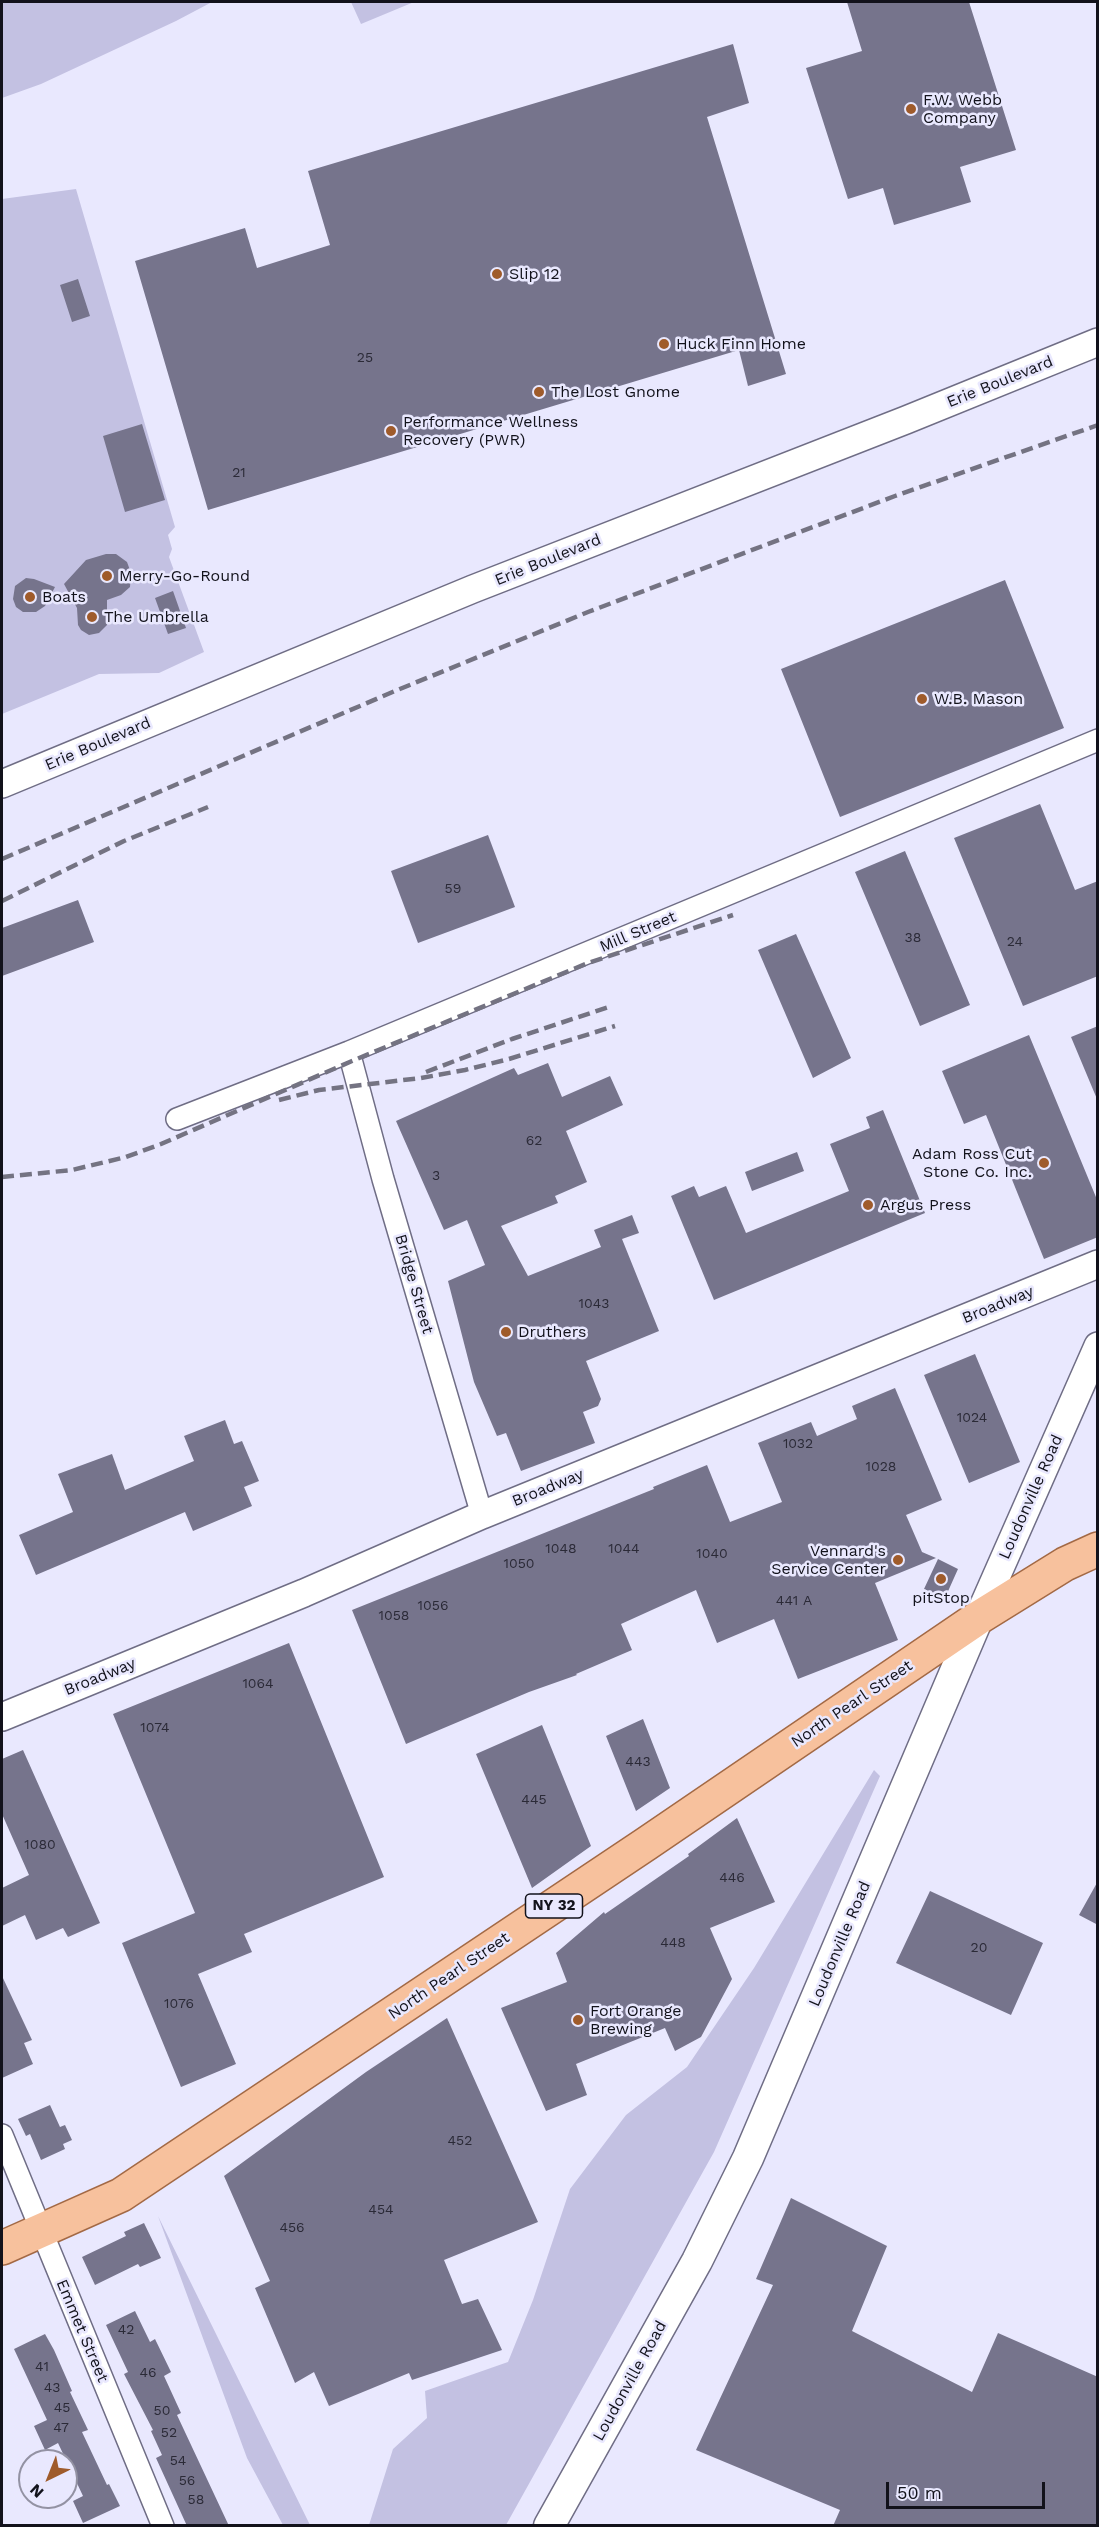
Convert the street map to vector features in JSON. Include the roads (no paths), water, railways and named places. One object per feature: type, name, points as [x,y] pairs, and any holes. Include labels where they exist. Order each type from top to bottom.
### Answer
[{"type":"main road","name":"North Pearl Street","points":[[2,2248],[121,2195],[482,1955],[978,1618],[1065,1564],[1098,1549]]},
{"type":"main road","name":"Loudonville Road","points":[[549,2526],[697,2261],[748,2158],[978,1618]]},
{"type":"street","name":"Erie Boulevard","points":[[2,784],[473,589],[906,420],[1098,342]]},
{"type":"street","name":"Mill Street","points":[[177,1119],[349,1052],[1098,740]]},
{"type":"street","name":"Bridge Street","points":[[349,1052],[377,1159],[482,1515]]},
{"type":"street","name":"Broadway","points":[[2,1717],[301,1594],[482,1515],[1098,1264]]},
{"type":"street","name":"Loudonville Road","points":[[978,1618],[1098,1346]]},
{"type":"street","name":"Emmet Street","points":[[2,2135],[163,2526]]},
{"type":"railway","points":[[2,859],[395,691],[588,612],[895,496],[1098,425]]},
{"type":"railway","points":[[2,901],[124,841],[208,807]]},
{"type":"railway","points":[[2,1177],[72,1170],[126,1157],[588,963],[733,915]]},
{"type":"railway","points":[[426,1072],[512,1039],[609,1007]]},
{"type":"railway","points":[[279,1100],[319,1090],[421,1078],[465,1070],[509,1059],[615,1026]]},
{"type":"place","name":"F.W. Webb Company","points":[[911,109]]},
{"type":"place","name":"Slip 12","points":[[497,274]]},
{"type":"place","name":"Huck Finn Home","points":[[664,344]]},
{"type":"place","name":"The Lost Gnome","points":[[539,392]]},
{"type":"place","name":"Performance Wellness Recovery (PWR)","points":[[391,431]]},
{"type":"place","name":"Merry-Go-Round","points":[[107,576]]},
{"type":"place","name":"Boats","points":[[30,597]]},
{"type":"place","name":"The Umbrella","points":[[92,617]]},
{"type":"place","name":"W.B. Mason","points":[[922,699]]},
{"type":"place","name":"Adam Ross Cut Stone Co. Inc.","points":[[1044,1163]]},
{"type":"place","name":"Argus Press","points":[[868,1205]]},
{"type":"place","name":"Druthers","points":[[506,1332]]},
{"type":"place","name":"Vennard's Service Center","points":[[898,1560]]},
{"type":"place","name":"pitStop","points":[[941,1579]]},
{"type":"place","name":"Fort Orange Brewing","points":[[578,2020]]}]
